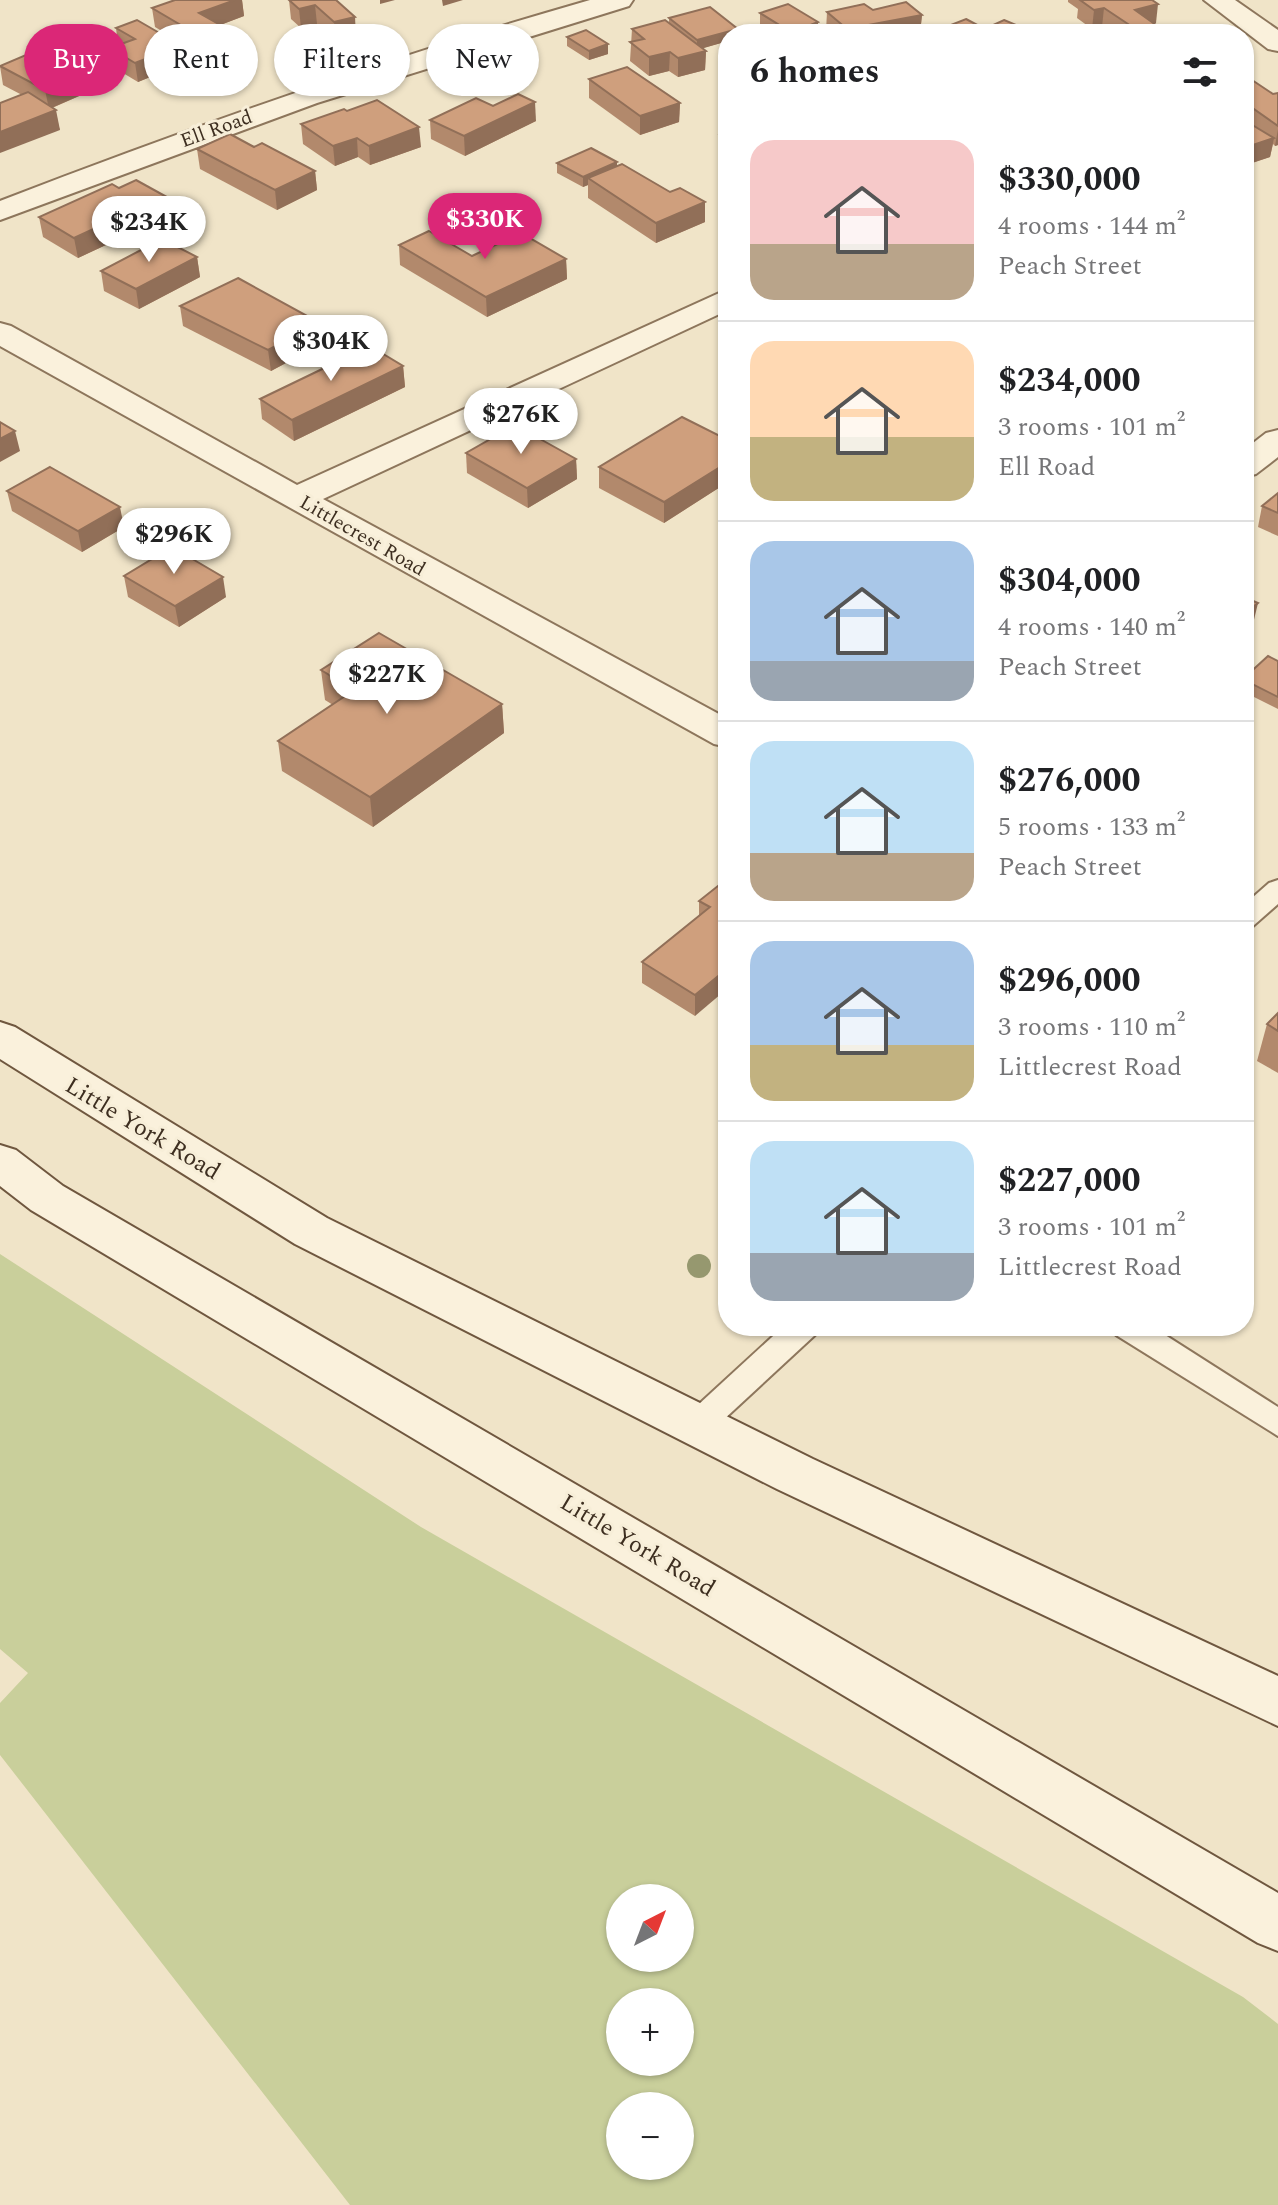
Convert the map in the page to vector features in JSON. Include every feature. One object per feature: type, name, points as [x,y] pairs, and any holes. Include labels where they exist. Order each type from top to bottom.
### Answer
[{"type":"street","name":"Ell Road","points":[[0,211],[314,93],[493,35],[620,0]]},
{"type":"street","points":[[1217,0],[1244,24]]},
{"type":"street","points":[[1254,33],[1270,47]]},
{"type":"street","points":[[297,498],[718,303]]},
{"type":"street","name":"Littlecrest Road","points":[[0,333],[718,730]]},
{"type":"street","points":[[1254,459],[1278,440]]},
{"type":"street","name":"Little York Road","points":[[0,1038],[311,1231],[697,1425],[1278,1702]]},
{"type":"street","name":"Little York Road","points":[[0,1162],[47,1198],[1278,1924]]},
{"type":"lane","points":[[1254,911],[1278,889]]},
{"type":"lane","points":[[697,1425],[793,1336]]},
{"type":"lane","points":[[1143,1336],[1278,1423]]},
{"type":"green space","points":[[0,1254],[421,1527],[1243,1997],[1278,2024],[1278,2205],[350,2205],[0,1755],[0,1703],[28,1673],[0,1649]]},
{"type":"building","points":[[175,0],[235,0],[199,13],[218,24],[179,24],[152,8]]},
{"type":"building","points":[[289,0],[336,0],[355,17],[334,22],[315,5],[299,9]]},
{"type":"building","points":[[1080,0],[1152,0],[1158,4],[1135,10],[1155,24],[1128,24],[1104,8],[1094,10]]},
{"type":"building","points":[[906,2],[922,15],[874,24],[841,24],[827,12],[864,4],[873,10]]},
{"type":"building","points":[[788,4],[818,22],[778,24],[760,13]]},
{"type":"building","points":[[710,7],[732,24],[718,24],[718,34],[697,40],[669,18]]},
{"type":"building","points":[[966,19],[976,24],[953,24]]},
{"type":"building","points":[[137,20],[144,24],[144,59],[135,63],[128,59],[128,42],[135,39],[128,35],[126,24]]},
{"type":"building","points":[[665,20],[706,51],[678,58],[670,52],[649,57],[630,42],[644,39],[632,29]]},
{"type":"building","points":[[586,30],[608,44],[589,51],[567,37]]},
{"type":"building","points":[[24,56],[24,79],[0,66]]},
{"type":"building","points":[[627,67],[680,103],[640,116],[589,79]]},
{"type":"building","points":[[1254,81],[1273,94],[1278,93],[1278,126],[1254,109]]},
{"type":"building","points":[[24,94],[34,96],[56,110],[0,132],[0,103]]},
{"type":"building","points":[[514,96],[535,102],[464,136],[430,120],[476,98],[493,106]]},
{"type":"building","points":[[377,100],[419,127],[369,146],[357,138],[333,146],[301,124],[344,109],[347,111]]},
{"type":"building","points":[[1254,126],[1274,138],[1254,145]]},
{"type":"building","points":[[230,134],[254,147],[262,143],[315,171],[275,190],[197,149]]},
{"type":"building","points":[[591,148],[617,162],[583,177],[557,163]]},
{"type":"building","points":[[622,164],[670,192],[680,188],[705,202],[656,223],[588,178]]},
{"type":"building","points":[[136,180],[165,196],[74,238],[39,217],[112,184],[119,188]]},
{"type":"building","points":[[429,231],[472,256],[521,233],[566,259],[486,297],[399,245]]},
{"type":"building","points":[[162,239],[197,257],[136,289],[101,271]]},
{"type":"building","points":[[238,278],[320,323],[268,350],[180,306]]},
{"type":"building","points":[[370,346],[403,366],[292,420],[260,399]]},
{"type":"building","points":[[682,417],[718,435],[718,468],[664,502],[599,467]]},
{"type":"building","points":[[0,422],[15,431],[0,439]]},
{"type":"building","points":[[515,425],[576,459],[527,488],[466,453]]},
{"type":"building","points":[[50,467],[120,507],[78,531],[7,491]]},
{"type":"building","points":[[1278,493],[1278,513],[1262,506]]},
{"type":"building","points":[[172,547],[223,577],[175,606],[124,576]]},
{"type":"building","points":[[379,633],[502,704],[370,797],[278,741],[354,690],[321,670]]},
{"type":"building","points":[[1268,656],[1278,661],[1278,697],[1254,685],[1254,669]]},
{"type":"building","points":[[718,886],[718,976],[695,995],[642,962],[710,907],[699,901]]},
{"type":"building","points":[[1278,1013],[1278,1031],[1267,1024]]}]
